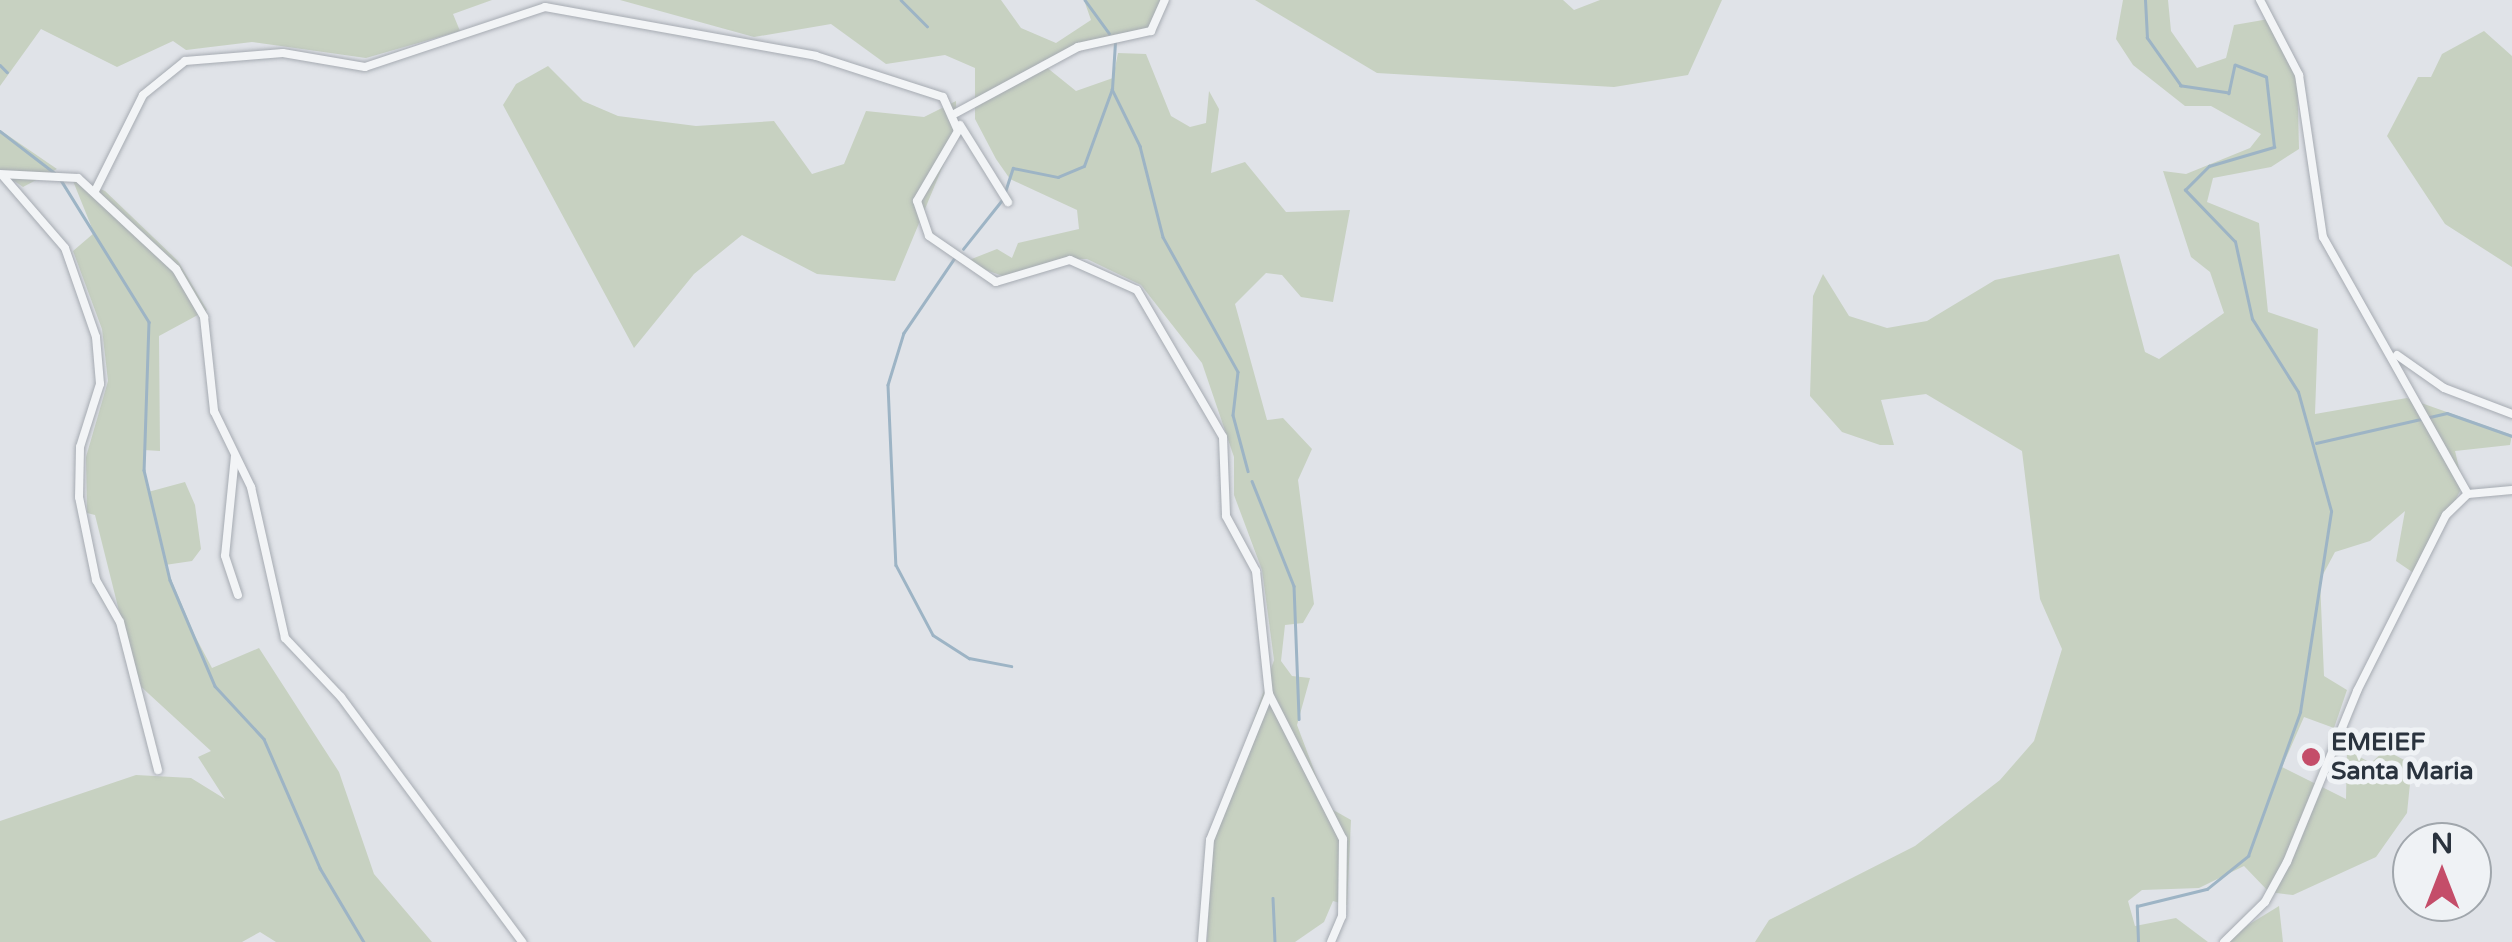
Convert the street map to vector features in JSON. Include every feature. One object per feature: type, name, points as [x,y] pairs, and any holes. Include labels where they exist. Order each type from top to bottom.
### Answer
[{"type":"street","points":[[957,115],[1078,47],[1151,32],[1165,0]]},
{"type":"street","points":[[2260,0],[2299,75],[2323,237],[2429,411],[2468,494]]},
{"type":"street","points":[[95,191],[142,95],[185,61],[283,53],[366,66],[545,6],[823,57],[875,82],[938,94],[957,115],[1008,202]]},
{"type":"street","points":[[957,115],[956,140],[917,201],[929,236],[996,282],[1022,282],[1070,260],[1137,290],[1212,406],[1225,442],[1227,522],[1257,578],[1269,694],[1343,839],[1342,916],[1331,942]]},
{"type":"street","points":[[1,175],[61,174],[95,191],[192,293],[210,338],[214,411],[234,452],[285,638],[341,697],[522,942]]},
{"type":"street","points":[[1,175],[64,248],[96,337],[100,384],[80,447],[79,497],[96,580],[120,622],[158,770]]},
{"type":"street","points":[[2390,349],[2444,388],[2512,414]]},
{"type":"street","points":[[234,452],[226,556],[238,594]]},
{"type":"street","points":[[2224,942],[2265,902],[2287,862],[2357,691],[2446,515],[2468,494],[2512,490]]},
{"type":"street","points":[[1202,942],[1210,840],[1269,694]]},
{"type":"green space","points":[[0,0],[492,0],[453,14],[460,31],[366,58],[252,42],[186,50],[173,41],[117,67],[41,29],[0,86]]},
{"type":"green space","points":[[620,0],[1001,0],[1021,28],[1056,43],[1091,20],[1084,0],[1164,0],[1156,27],[1040,62],[1076,91],[1113,78],[1118,53],[1146,54],[1171,116],[1190,127],[1206,123],[1209,91],[1219,109],[1211,173],[1245,162],[1286,212],[1350,210],[1333,302],[1301,297],[1282,275],[1266,273],[1235,304],[1267,420],[1283,418],[1312,449],[1298,480],[1314,604],[1303,623],[1285,625],[1281,661],[1292,676],[1310,678],[1297,725],[1328,807],[1351,820],[1347,905],[1333,901],[1324,922],[1295,942],[1207,942],[1212,844],[1274,660],[1262,570],[1234,495],[1234,457],[1202,363],[1141,285],[1087,259],[1058,259],[1011,279],[964,262],[997,249],[1012,258],[1018,243],[1079,229],[1077,210],[1010,179],[996,159],[975,119],[975,68],[945,55],[886,64],[831,24],[754,37]]},
{"type":"green space","points":[[1255,0],[1563,0],[1574,10],[1600,0],[1722,0],[1688,75],[1614,87],[1377,73]]},
{"type":"green space","points":[[2123,0],[2168,0],[2171,31],[2197,68],[2226,58],[2234,25],[2269,19],[2297,70],[2299,149],[2271,167],[2213,178],[2207,202],[2259,223],[2268,312],[2318,329],[2315,414],[2407,398],[2512,435],[2510,445],[2455,451],[2463,485],[2418,576],[2396,561],[2405,511],[2370,541],[2335,552],[2320,580],[2324,676],[2347,690],[2334,728],[2304,717],[2282,767],[2346,799],[2347,750],[2371,763],[2385,750],[2412,764],[2407,813],[2401,822],[2392,822],[2392,834],[2376,857],[2293,895],[2269,892],[2244,866],[2199,888],[2142,890],[2128,901],[2135,926],[2176,918],[2208,942],[1755,942],[1769,920],[1915,846],[2000,780],[2034,741],[2062,649],[2040,599],[2022,451],[1926,394],[1881,400],[1894,445],[1880,445],[1842,432],[1810,396],[1813,296],[1823,274],[1849,316],[1887,328],[1927,321],[1995,280],[2119,254],[2145,352],[2159,359],[2224,313],[2210,272],[2191,257],[2163,171],[2186,174],[2250,148],[2261,134],[2211,106],[2185,106],[2133,65],[2116,39]]},
{"type":"green space","points":[[2484,31],[2512,56],[2512,267],[2445,224],[2387,136],[2418,77],[2431,77],[2442,54]]},
{"type":"green space","points":[[548,66],[583,101],[618,116],[696,126],[774,121],[812,174],[844,164],[866,111],[924,117],[956,101],[957,132],[895,281],[817,274],[742,235],[694,274],[634,348],[503,105],[516,84]]},
{"type":"green space","points":[[0,130],[57,169],[23,187],[0,171]]},
{"type":"green space","points":[[71,176],[105,191],[178,261],[207,310],[159,336],[160,451],[144,450],[143,469],[148,492],[185,482],[195,505],[201,549],[192,561],[165,565],[195,636],[212,668],[259,648],[339,772],[374,874],[432,942],[276,942],[260,932],[242,942],[0,942],[0,821],[136,775],[191,778],[225,799],[198,757],[211,751],[137,683],[95,515],[87,513],[86,457],[108,381],[102,329],[73,251],[94,233]]},
{"type":"green space","points":[[2279,906],[2283,942],[2228,942],[2235,933]]},
{"type":"waterway","points":[[901,0],[927,26]]},
{"type":"waterway","points":[[1085,0],[1109,33]]},
{"type":"waterway","points":[[2138,942],[2137,906],[2207,889],[2248,856],[2300,712],[2331,511],[2298,392],[2252,319],[2235,242],[2185,190],[2209,166],[2274,147],[2266,77],[2235,65],[2229,93],[2181,86],[2147,38],[2145,0]]},
{"type":"waterway","points":[[1005,192],[1013,168],[1058,177],[1084,166],[1112,89],[1115,42]]},
{"type":"waterway","points":[[0,65],[7,72]]},
{"type":"waterway","points":[[1112,89],[1140,146],[1163,237],[1238,372],[1233,415],[1248,471]]},
{"type":"waterway","points":[[0,131],[56,174]]},
{"type":"waterway","points":[[61,180],[149,322],[144,470],[170,580],[215,686],[264,739],[320,868],[364,942]]},
{"type":"waterway","points":[[963,249],[1002,200]]},
{"type":"waterway","points":[[955,258],[904,333],[888,385],[896,565],[933,635],[969,658],[1011,666]]},
{"type":"waterway","points":[[2316,443],[2447,413],[2512,436]]},
{"type":"waterway","points":[[1252,481],[1294,586],[1299,719]]},
{"type":"waterway","points":[[1273,898],[1275,942]]},
{"type":"place","name":"EMEIEF Santa Maria","points":[[2311,757]]}]
